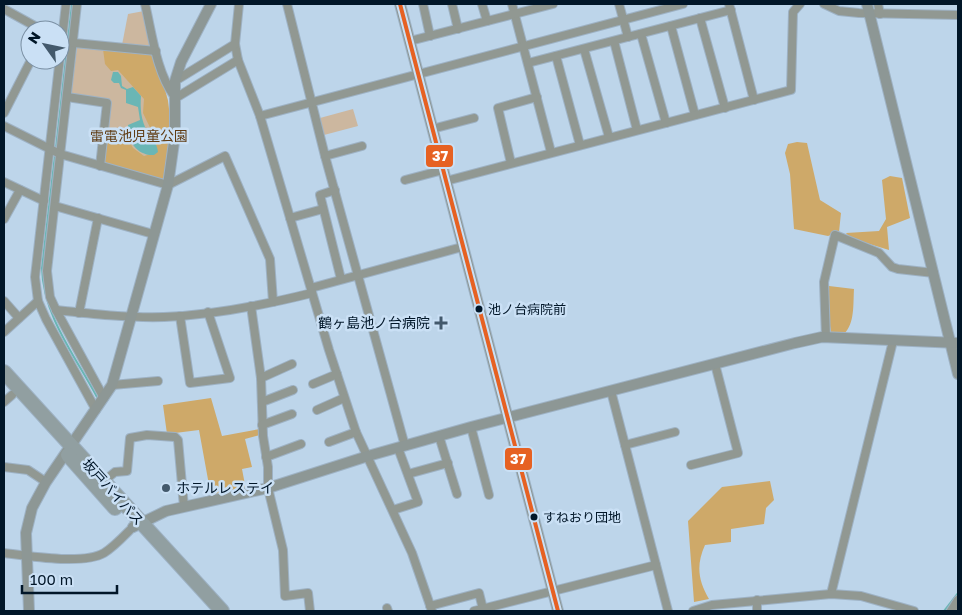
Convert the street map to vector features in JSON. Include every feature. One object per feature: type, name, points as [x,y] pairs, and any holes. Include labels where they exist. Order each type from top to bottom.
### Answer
[{"type":"highway","name":"坂戸バイパス","points":[[4,372],[68,449],[137,525],[210,611]]},
{"type":"highway","name":"坂戸バイパス","points":[[6,394],[104,480],[137,525],[222,611]]},
{"type":"street","points":[[7,4],[4,9],[24,20]]},
{"type":"street","points":[[64,20],[66,4]]},
{"type":"street","points":[[76,4],[74,43],[47,271],[50,297],[104,398]]},
{"type":"street","points":[[145,4],[156,51],[168,88],[174,98]]},
{"type":"street","points":[[29,611],[26,533],[29,517],[35,500],[46,482],[112,385],[168,186],[175,135],[175,81],[181,62],[211,4]]},
{"type":"street","points":[[239,4],[235,44],[238,60],[260,116],[311,290],[356,432],[412,553],[431,608],[479,593],[483,609]]},
{"type":"street","points":[[287,4],[408,474],[418,502],[393,510]]},
{"type":"street","points":[[400,4],[558,611]]},
{"type":"street","points":[[423,4],[430,36]]},
{"type":"street","points":[[452,4],[458,28]]},
{"type":"street","points":[[482,4],[487,21]]},
{"type":"street","points":[[512,4],[551,152]]},
{"type":"street","points":[[410,41],[543,5],[553,4]]},
{"type":"street","points":[[619,4],[628,37]]},
{"type":"street","points":[[260,116],[418,75],[623,18],[682,4]]},
{"type":"street","points":[[405,180],[512,163],[792,90],[793,12],[800,4]]},
{"type":"street","points":[[824,4],[840,11],[865,10],[880,14],[958,15]]},
{"type":"street","points":[[856,4],[865,10],[954,343],[958,374]]},
{"type":"street","points":[[878,4],[880,14]]},
{"type":"street","points":[[528,63],[700,18],[730,7],[754,100]]},
{"type":"street","points":[[700,18],[725,108]]},
{"type":"street","points":[[671,26],[695,115]]},
{"type":"street","points":[[641,34],[666,123]]},
{"type":"street","points":[[614,41],[637,130]]},
{"type":"street","points":[[74,43],[156,51]]},
{"type":"street","points":[[175,81],[235,44]]},
{"type":"street","points":[[584,49],[609,137]]},
{"type":"street","points":[[556,56],[580,145]]},
{"type":"street","points":[[174,98],[238,60]]},
{"type":"street","points":[[4,113],[27,70]]},
{"type":"street","points":[[57,70],[35,277],[38,301],[96,410]]},
{"type":"street","points":[[67,97],[107,103],[100,166]]},
{"type":"street","points":[[512,163],[498,108],[537,98]]},
{"type":"street","points":[[432,129],[474,118]]},
{"type":"street","points":[[4,126],[60,154],[168,186],[222,157],[227,158],[270,259],[273,302]]},
{"type":"street","points":[[326,156],[362,146]]},
{"type":"street","points":[[4,182],[44,201]]},
{"type":"street","points":[[4,219],[20,190]]},
{"type":"street","points":[[335,190],[320,195],[341,279]]},
{"type":"street","points":[[55,206],[153,234]]},
{"type":"street","points":[[290,218],[323,209]]},
{"type":"street","points":[[79,312],[98,218]]},
{"type":"street","points":[[826,338],[824,282],[835,235],[879,253],[892,267],[898,270],[934,273]]},
{"type":"street","points":[[56,310],[131,316],[180,316],[251,306],[273,302],[358,274],[462,247]]},
{"type":"street","points":[[4,332],[38,301]]},
{"type":"street","points":[[4,302],[19,318]]},
{"type":"street","points":[[251,306],[261,378],[262,425],[268,468],[268,488],[284,550],[285,596],[308,593],[310,611]]},
{"type":"street","points":[[180,316],[190,383],[230,378],[208,312]]},
{"type":"street","points":[[4,553],[42,559],[90,557],[103,553],[137,525],[166,511],[268,488],[368,456],[508,417],[715,364],[826,338],[954,343]]},
{"type":"street","points":[[830,594],[893,341]]},
{"type":"street","points":[[261,378],[292,364]]},
{"type":"street","points":[[691,464],[738,453],[715,364]]},
{"type":"street","points":[[313,384],[337,374]]},
{"type":"street","points":[[112,385],[158,381]]},
{"type":"street","points":[[262,402],[293,390]]},
{"type":"street","points":[[611,391],[668,611]]},
{"type":"street","points":[[316,410],[344,398]]},
{"type":"street","points":[[262,425],[292,414]]},
{"type":"street","points":[[472,427],[489,495]]},
{"type":"street","points":[[329,442],[356,432]]},
{"type":"street","points":[[625,445],[675,432]]},
{"type":"street","points":[[104,480],[115,472],[127,471],[130,438],[147,435],[175,437],[178,440],[184,507]]},
{"type":"street","points":[[439,436],[457,494]]},
{"type":"street","points":[[266,457],[301,444]]},
{"type":"street","points":[[408,474],[448,463]]},
{"type":"street","points":[[4,467],[28,470],[46,482]]},
{"type":"street","points":[[474,611],[498,608],[553,591],[656,565]]},
{"type":"street","points":[[693,611],[712,604],[830,594],[861,596],[914,611]]},
{"type":"street","points":[[757,600],[757,611]]},
{"type":"street","points":[[951,611],[958,600]]},
{"type":"green space","points":[[144,11],[151,48],[122,45],[128,14]]},
{"type":"green space","name":"雷電池児童公園","points":[[77,47],[155,54],[168,101],[169,158],[103,162],[110,100],[71,94]]},
{"type":"green space","points":[[353,109],[358,126],[324,135],[320,118]]},
{"type":"shaded area","points":[[103,49],[155,54],[168,101],[172,133],[164,181],[103,162],[107,146],[117,133],[125,134],[133,148],[144,156],[154,153],[157,142],[143,113],[144,99],[118,70],[111,71],[105,64]]},
{"type":"shaded area","points":[[113,72],[118,72],[121,76],[122,86],[127,89],[133,87],[141,96],[143,123],[158,152],[154,155],[143,153],[131,142],[128,125],[140,120],[138,107],[126,103],[126,90],[121,88],[119,83],[114,83],[111,80]]},
{"type":"shaded area","points":[[797,142],[807,143],[820,200],[841,213],[839,232],[828,236],[794,229],[790,174],[785,153],[788,144]]},
{"type":"shaded area","points":[[890,176],[902,178],[910,218],[887,227],[889,250],[850,238],[846,233],[879,231],[886,219],[882,180]]},
{"type":"shaded area","points":[[829,286],[854,289],[852,319],[848,330],[844,334],[831,332],[828,314]]},
{"type":"shaded area","points":[[211,398],[222,436],[260,429],[260,435],[245,439],[252,467],[242,469],[246,490],[211,496],[199,430],[167,434],[163,405]]},
{"type":"shaded area","points":[[770,481],[774,500],[766,508],[764,524],[731,529],[731,542],[705,545],[700,559],[699,572],[702,585],[709,599],[694,602],[688,521],[722,487]]},
{"type":"waterway","points":[[56,148],[72,4]]},
{"type":"waterway","points":[[55,155],[42,268],[44,285],[54,319],[97,397]]},
{"type":"waterway","points":[[944,611],[958,593]]},
{"type":"transit line","name":"37","points":[[400,4],[558,611]]},
{"type":"place","name":"池ノ台病院前","points":[[479,309]]},
{"type":"place","name":"鶴ヶ島池ノ台病院","points":[[441,323]]},
{"type":"place","name":"ホテルレステイ","points":[[166,488]]},
{"type":"place","name":"すねおり団地","points":[[534,517]]}]
